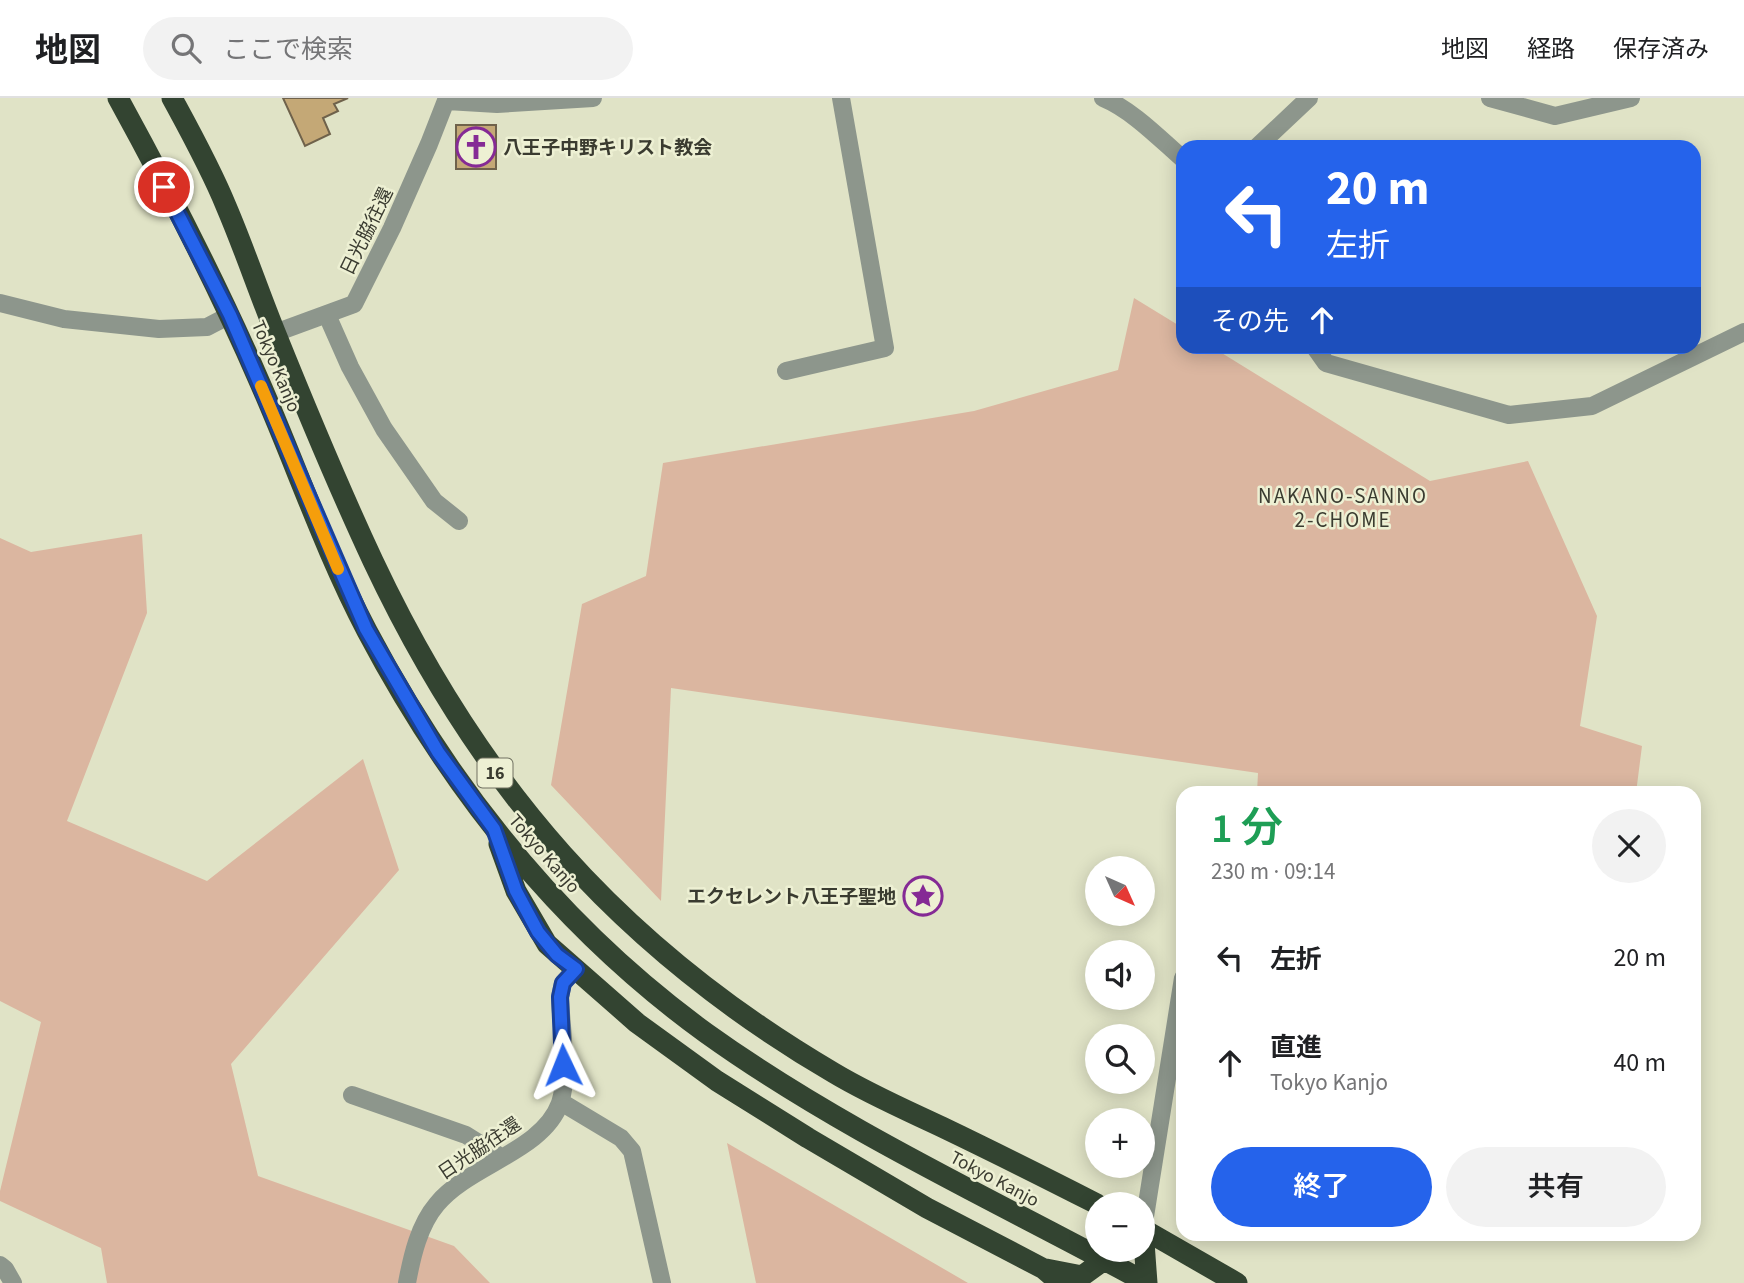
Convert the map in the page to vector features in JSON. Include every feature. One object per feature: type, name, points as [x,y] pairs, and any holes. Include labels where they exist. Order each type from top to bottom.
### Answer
[{"type":"highway","name":"Tokyo Kanjo","points":[[118,98],[230,315],[366,629],[438,752],[494,829],[555,900],[599,944],[709,1035],[788,1086],[910,1158],[1085,1242]]},
{"type":"highway","name":"Tokyo Kanjo","points":[[172,98],[225,204],[275,333],[372,560],[430,672],[500,779],[539,829],[584,879],[678,966],[782,1042],[887,1102],[1085,1198]]},
{"type":"highway","points":[[494,829],[516,891],[538,932],[557,955],[646,1029],[745,1100],[927,1208],[1052,1276],[1082,1276],[1102,1262]]},
{"type":"highway","points":[[1155,1236],[1237,1283]]},
{"type":"highway","name":"Tokyo Kanjo","points":[[1121,1262],[1147,1283]]},
{"type":"highway","points":[[1145,1262],[1147,1283]]},
{"type":"street","points":[[447,99],[497,104],[593,98]]},
{"type":"street","points":[[786,371],[885,348],[841,98]]},
{"type":"street","points":[[1264,140],[1309,98]]},
{"type":"street","points":[[1490,98],[1555,116],[1631,98]]},
{"type":"street","name":"日光脇往還","points":[[275,333],[354,304],[392,228],[447,99]]},
{"type":"street","points":[[1109,99],[1176,153]]},
{"type":"street","points":[[0,303],[64,318],[159,329],[207,327],[230,315]]},
{"type":"street","points":[[327,316],[350,367],[384,429],[434,501],[458,521]]},
{"type":"street","points":[[1701,353],[1744,332]]},
{"type":"street","points":[[1320,354],[1326,363],[1509,415],[1592,406],[1699,354]]},
{"type":"street","points":[[576,969],[563,983],[560,997],[563,1049],[561,1102],[621,1138],[632,1151],[662,1283]]},
{"type":"street","points":[[1149,1192],[1176,1022]]},
{"type":"street","points":[[352,1095],[466,1135],[501,1157]]},
{"type":"street","name":"日光脇往還","points":[[407,1283],[413,1253],[428,1218],[438,1203],[467,1178],[539,1133],[553,1117],[561,1102]]},
{"type":"street","points":[[0,1265],[13,1283]]},
{"type":"shaded area","points":[[1134,298],[1176,324],[1176,354],[1223,354],[1430,481],[1528,461],[1597,616],[1580,726],[1642,746],[1637,786],[1257,786],[1258,773],[671,688],[661,901],[551,785],[582,604],[646,576],[663,463],[974,411],[1118,370]]},
{"type":"shaded area","points":[[142,534],[147,613],[67,821],[207,881],[363,759],[399,870],[231,1064],[258,1176],[454,1246],[490,1283],[107,1283],[101,1248],[0,1201],[0,1191],[41,1022],[0,1001],[0,538],[31,552]]},
{"type":"shaded area","points":[[727,1143],[968,1283],[756,1283]]},
{"type":"building","points":[[283,98],[348,98],[334,104],[338,111],[323,118],[330,134],[305,146]]},
{"type":"building","name":"八王子中野キリスト教会","points":[[456,125],[496,125],[496,169],[456,169]]},
{"type":"slow traffic","points":[[261,386],[338,569]]},
{"type":"place","name":"八王子中野キリスト教会","points":[[476,147]]},
{"type":"place","name":"エクセレント八王子聖地","points":[[923,896]]},
{"type":"district","name":"NAKANO-SANNO 2-CHOME","points":[[1343,508]]},
{"type":"route","points":[[164,187],[230,315],[366,629],[438,752],[494,829],[516,891],[538,932],[557,955],[576,969],[563,983],[560,997],[563,1065]]}]
